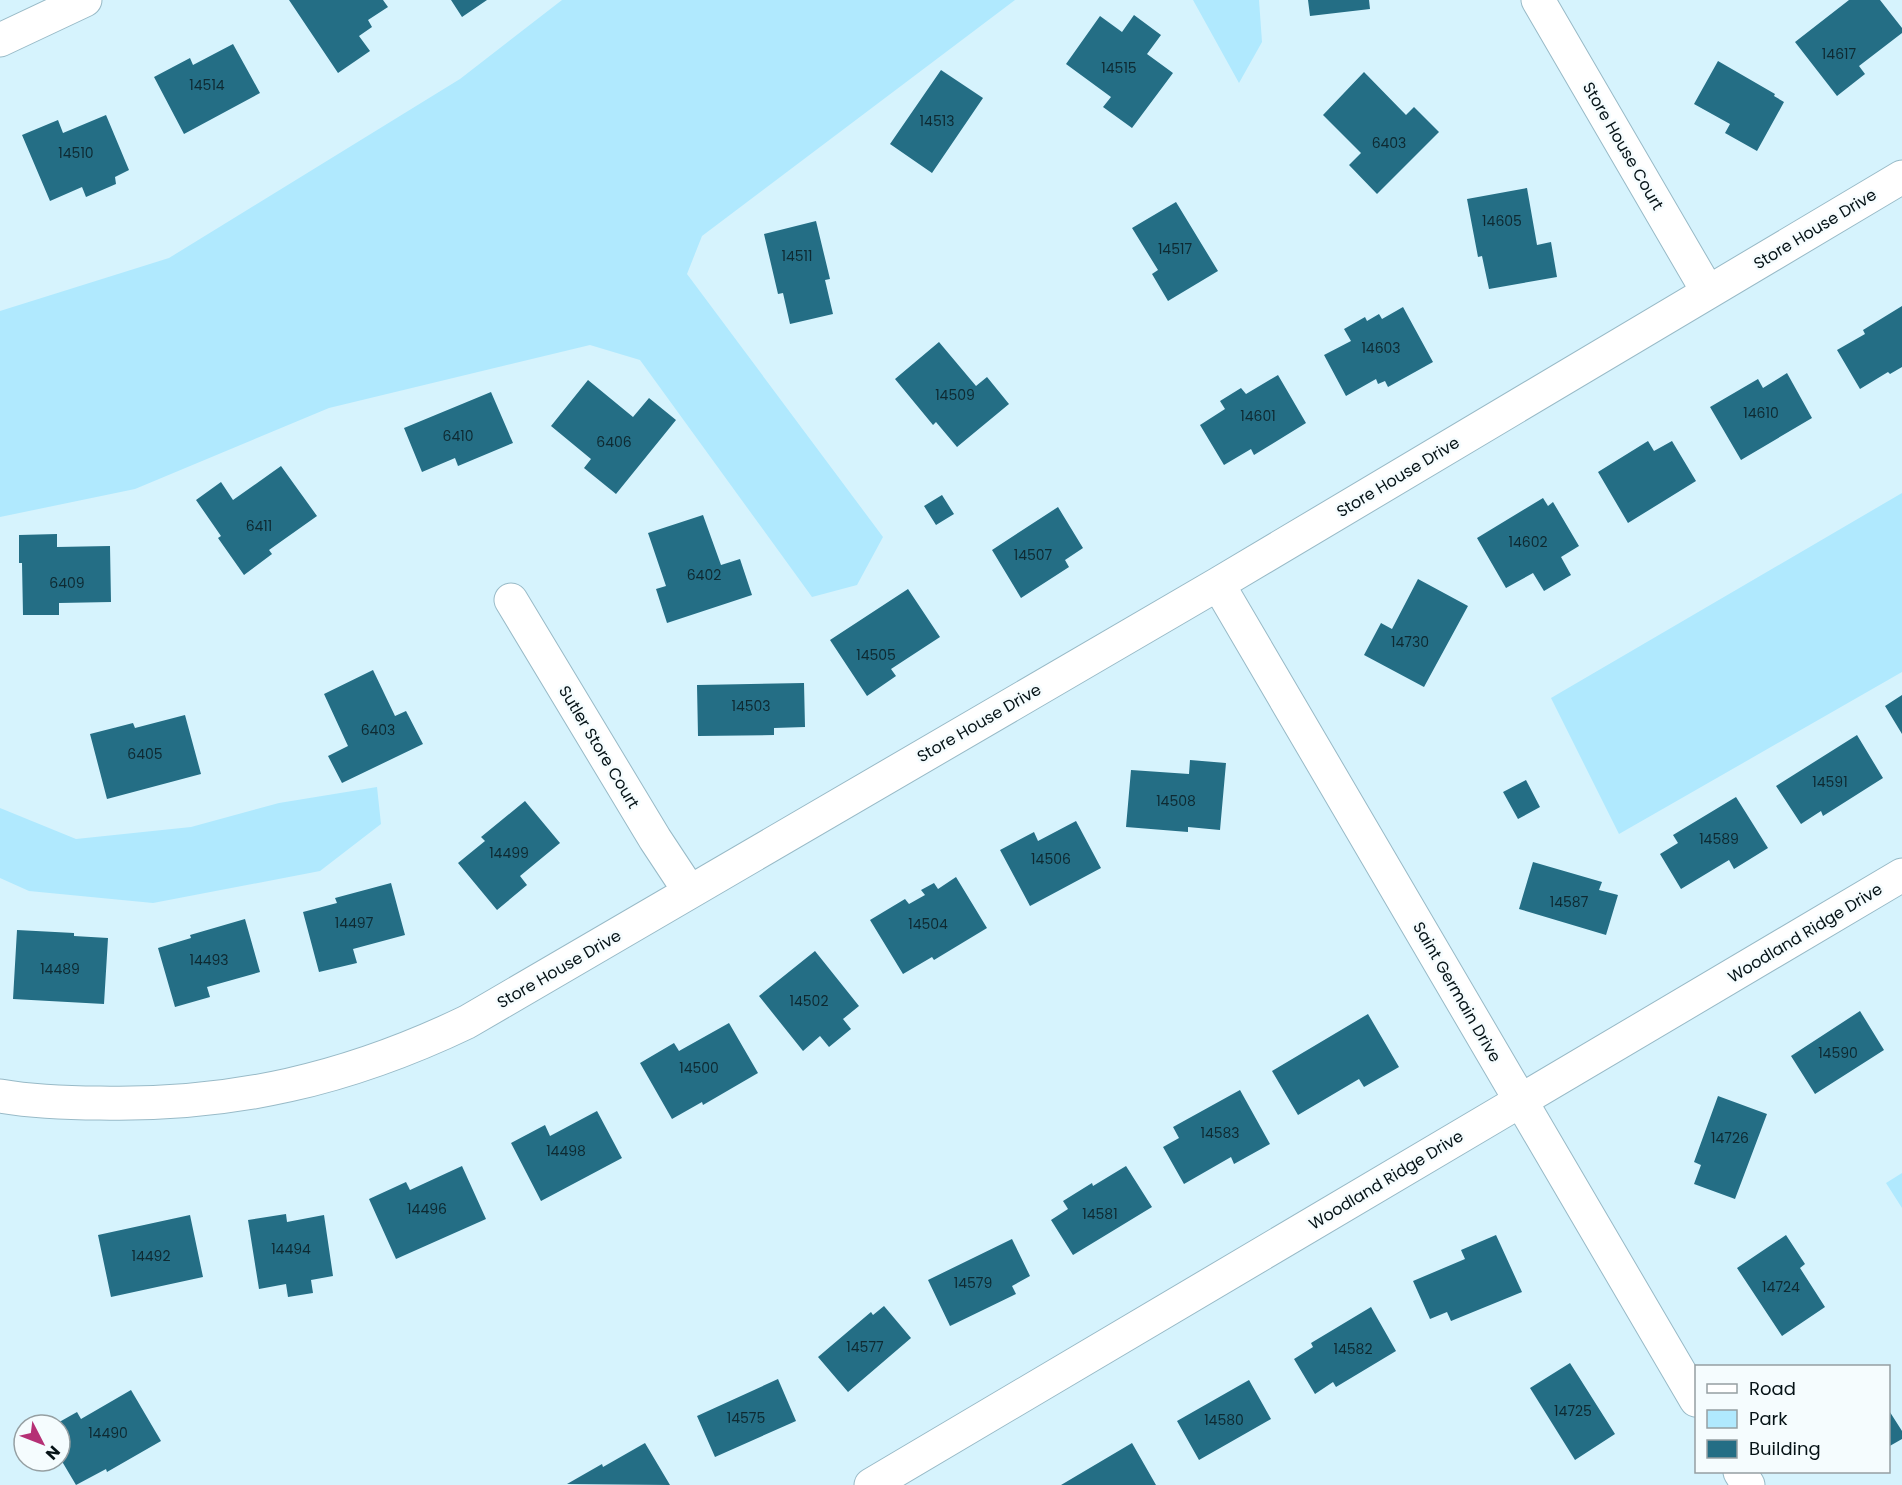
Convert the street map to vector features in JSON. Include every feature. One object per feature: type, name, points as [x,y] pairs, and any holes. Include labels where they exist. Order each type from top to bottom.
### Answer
[{"type":"street","points":[[0,40],[85,0]]},
{"type":"street","name":"Store House Court","points":[[1538,0],[1708,292]]},
{"type":"street","name":"Store House Drive","points":[[0,1096],[47,1102],[125,1104],[199,1100],[278,1088],[355,1068],[418,1046],[467,1022],[1218,584],[1902,177]]},
{"type":"street","name":"Saint Germain Drive","points":[[1218,584],[1695,1398]]},
{"type":"street","name":"Sutler Store Court","points":[[511,600],[654,839],[690,892]]},
{"type":"street","name":"Woodland Ridge Drive","points":[[871,1485],[1902,875]]},
{"type":"green space","points":[[562,0],[1015,0],[702,236],[687,274],[883,537],[857,585],[812,597],[640,360],[590,345],[329,408],[135,489],[0,517],[0,311],[169,258],[460,79]]},
{"type":"green space","points":[[1193,0],[1259,0],[1262,42],[1239,83]]},
{"type":"green space","points":[[1902,493],[1902,672],[1619,834],[1551,698]]},
{"type":"green space","points":[[377,787],[381,824],[320,871],[153,903],[29,891],[0,878],[0,808],[76,839],[191,827],[279,803]]},
{"type":"green space","points":[[1902,1173],[1902,1208],[1886,1183]]},
{"type":"building","points":[[289,0],[383,0],[388,7],[368,20],[372,27],[359,36],[370,51],[338,73]]},
{"type":"building","points":[[451,0],[487,0],[462,17]]},
{"type":"building","points":[[1308,0],[1369,0],[1370,9],[1310,16]]},
{"type":"building","points":[[1849,0],[1880,0],[1902,28],[1902,33],[1859,66],[1865,74],[1837,96],[1795,42]]},
{"type":"building","points":[[1134,15],[1161,35],[1147,54],[1173,73],[1132,128],[1103,107],[1111,97],[1066,64],[1100,16],[1122,32]]},
{"type":"building","points":[[233,44],[260,93],[184,134],[154,77],[190,58],[193,65]]},
{"type":"building","points":[[1718,61],[1775,94],[1774,96],[1784,102],[1757,151],[1725,133],[1730,124],[1694,104]]},
{"type":"building","points":[[941,70],[983,98],[932,173],[890,144]]},
{"type":"building","points":[[1364,72],[1406,115],[1414,107],[1439,132],[1377,194],[1349,165],[1361,153],[1323,115]]},
{"type":"building","points":[[106,115],[129,170],[115,177],[116,184],[86,197],[82,187],[50,201],[22,135],[58,120],[63,133]]},
{"type":"building","points":[[1527,188],[1537,245],[1551,242],[1557,277],[1489,289],[1482,256],[1478,257],[1467,199]]},
{"type":"building","points":[[1176,202],[1218,271],[1168,301],[1152,274],[1158,270],[1132,228]]},
{"type":"building","points":[[816,221],[830,279],[825,280],[833,314],[790,324],[783,293],[778,294],[764,234]]},
{"type":"building","points":[[1902,306],[1902,367],[1890,374],[1888,372],[1860,389],[1837,350],[1865,334],[1863,330]]},
{"type":"building","points":[[1403,307],[1433,362],[1388,387],[1385,381],[1378,384],[1376,379],[1346,396],[1324,355],[1351,341],[1344,329],[1365,317],[1367,321],[1379,314],[1382,319]]},
{"type":"building","points":[[939,342],[976,386],[987,377],[1009,404],[957,447],[936,422],[933,425],[895,379]]},
{"type":"building","points":[[1787,373],[1812,418],[1741,460],[1710,407],[1758,379],[1763,388]]},
{"type":"building","points":[[1278,375],[1306,423],[1254,455],[1251,449],[1224,465],[1200,425],[1225,409],[1220,401],[1241,388],[1246,394]]},
{"type":"building","points":[[588,380],[633,417],[649,398],[676,420],[616,494],[584,468],[591,459],[551,426]]},
{"type":"building","points":[[491,392],[513,443],[458,466],[455,458],[422,472],[404,428]]},
{"type":"building","points":[[1648,441],[1654,451],[1672,441],[1696,481],[1628,523],[1598,472]]},
{"type":"building","points":[[281,466],[317,516],[269,550],[272,554],[244,575],[218,538],[221,536],[196,500],[221,482],[233,500]]},
{"type":"building","points":[[942,495],[954,514],[936,525],[924,506]]},
{"type":"building","points":[[1543,498],[1548,506],[1553,502],[1579,546],[1561,557],[1571,575],[1544,591],[1533,573],[1506,588],[1477,538]]},
{"type":"building","points":[[1058,507],[1083,548],[1065,560],[1069,567],[1021,598],[992,550]]},
{"type":"building","points":[[703,515],[721,565],[740,559],[752,595],[667,623],[656,589],[666,586],[648,533]]},
{"type":"building","points":[[57,534],[57,547],[110,546],[111,602],[59,603],[59,615],[23,615],[19,535]]},
{"type":"building","points":[[1418,579],[1468,606],[1424,687],[1364,655],[1381,623],[1392,629]]},
{"type":"building","points":[[908,589],[940,637],[891,669],[896,676],[867,696],[830,640]]},
{"type":"building","points":[[373,670],[395,716],[406,711],[423,744],[342,783],[328,756],[348,746],[324,694]]},
{"type":"building","points":[[804,683],[805,727],[774,728],[774,735],[698,736],[697,685]]},
{"type":"building","points":[[1902,695],[1902,734],[1885,706]]},
{"type":"building","points":[[185,715],[201,774],[107,799],[90,734],[133,723],[135,728]]},
{"type":"building","points":[[1857,735],[1883,778],[1823,816],[1821,811],[1801,824],[1776,786]]},
{"type":"building","points":[[1190,760],[1226,763],[1220,830],[1188,827],[1188,832],[1126,827],[1131,770],[1189,774]]},
{"type":"building","points":[[1526,780],[1540,807],[1518,819],[1503,792]]},
{"type":"building","points":[[1736,797],[1768,848],[1734,869],[1729,860],[1681,889],[1660,854],[1678,843],[1673,835]]},
{"type":"building","points":[[525,801],[560,843],[520,876],[527,885],[497,910],[458,863],[485,841],[481,837]]},
{"type":"building","points":[[1076,821],[1101,868],[1030,906],[1000,850],[1034,832],[1038,841]]},
{"type":"building","points":[[1533,862],[1602,882],[1599,890],[1618,895],[1606,935],[1519,909]]},
{"type":"building","points":[[956,877],[987,928],[934,960],[932,957],[903,974],[870,920],[905,899],[909,904],[925,895],[921,890],[934,883],[938,889]]},
{"type":"building","points":[[391,883],[405,935],[353,949],[357,963],[319,972],[303,912],[337,903],[335,898]]},
{"type":"building","points":[[245,919],[260,972],[207,987],[210,997],[175,1007],[158,948],[191,938],[190,935]]},
{"type":"building","points":[[17,930],[74,933],[74,936],[108,938],[104,1004],[13,999]]},
{"type":"building","points":[[815,951],[859,1006],[843,1019],[851,1029],[829,1047],[820,1036],[803,1051],[759,996]]},
{"type":"building","points":[[1860,1011],[1884,1050],[1815,1094],[1791,1056]]},
{"type":"building","points":[[1368,1014],[1399,1067],[1364,1087],[1359,1079],[1298,1115],[1272,1071]]},
{"type":"building","points":[[729,1023],[758,1073],[703,1105],[702,1102],[672,1119],[640,1063],[674,1043],[679,1051]]},
{"type":"building","points":[[1240,1090],[1270,1144],[1234,1164],[1231,1157],[1184,1184],[1163,1147],[1179,1138],[1173,1127]]},
{"type":"building","points":[[1718,1096],[1767,1114],[1735,1199],[1694,1184],[1701,1165],[1694,1162]]},
{"type":"building","points":[[597,1111],[622,1158],[541,1201],[511,1143],[545,1125],[550,1136]]},
{"type":"building","points":[[462,1166],[486,1219],[396,1259],[369,1199],[406,1182],[410,1190]]},
{"type":"building","points":[[1126,1166],[1152,1207],[1073,1255],[1051,1220],[1068,1209],[1063,1201]]},
{"type":"building","points":[[286,1214],[287,1222],[324,1215],[333,1276],[311,1280],[313,1293],[288,1297],[286,1284],[259,1289],[248,1220]]},
{"type":"building","points":[[190,1215],[203,1277],[111,1297],[98,1235]]},
{"type":"building","points":[[1496,1235],[1522,1292],[1451,1321],[1447,1312],[1430,1319],[1413,1281],[1465,1259],[1461,1250]]},
{"type":"building","points":[[1786,1235],[1805,1264],[1800,1268],[1825,1307],[1782,1336],[1737,1268]]},
{"type":"building","points":[[1012,1239],[1030,1276],[1012,1286],[1016,1294],[950,1326],[928,1280]]},
{"type":"building","points":[[884,1306],[911,1338],[848,1392],[818,1357],[871,1312],[873,1315]]},
{"type":"building","points":[[1371,1307],[1396,1351],[1336,1387],[1333,1382],[1315,1394],[1294,1359],[1313,1347],[1311,1343]]},
{"type":"building","points":[[1570,1363],[1615,1434],[1575,1460],[1530,1388]]},
{"type":"building","points":[[778,1379],[796,1421],[715,1457],[697,1416]]},
{"type":"building","points":[[1249,1380],[1271,1419],[1199,1460],[1177,1421]]},
{"type":"building","points":[[131,1390],[161,1441],[107,1472],[106,1469],[76,1485],[69,1473],[72,1473],[72,1415],[77,1412],[81,1419]]},
{"type":"building","points":[[1890,1412],[1902,1431],[1902,1439],[1890,1446]]},
{"type":"building","points":[[645,1443],[670,1485],[567,1484],[602,1464],[603,1467]]},
{"type":"building","points":[[1132,1443],[1156,1485],[1061,1485]]}]
